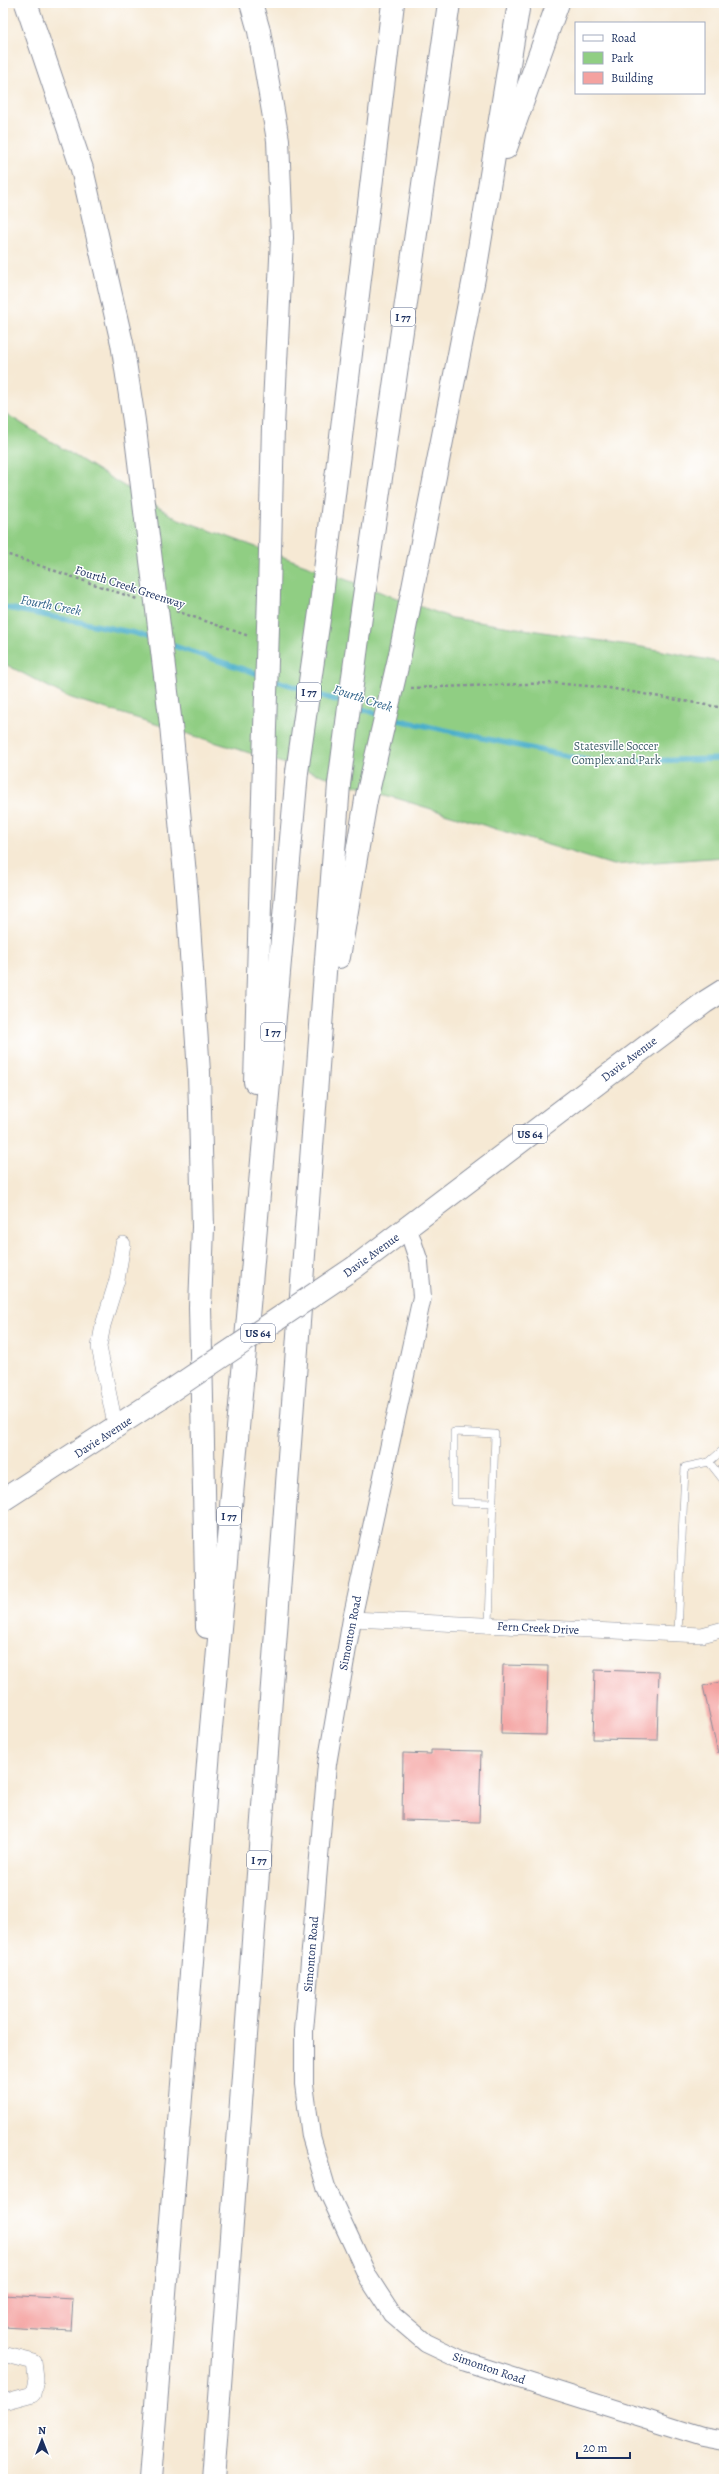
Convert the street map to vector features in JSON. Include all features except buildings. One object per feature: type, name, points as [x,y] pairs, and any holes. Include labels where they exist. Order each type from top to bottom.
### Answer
[{"type":"main road","points":[[26,3],[82,169],[122,344],[134,421],[171,725],[187,896],[199,1072],[203,1227],[200,1307],[210,1739]]},
{"type":"main road","points":[[248,1292],[273,426],[282,238],[278,140],[259,31],[251,3]]},
{"type":"main road","name":"I 77","points":[[150,2479],[248,1292],[297,772],[320,612],[393,3]]},
{"type":"main road","name":"I 77","points":[[213,2479],[318,1084],[339,784],[359,631],[449,3]]},
{"type":"main road","points":[[318,1084],[366,800],[400,654],[475,274],[519,3]]},
{"type":"main road","points":[[475,274],[506,149],[558,3]]},
{"type":"main road","name":"Davie Avenue","points":[[3,1500],[116,1429],[355,1267],[408,1229],[629,1059],[724,990]]},
{"type":"street","name":"Simonton Road","points":[[408,1229],[419,1262],[422,1297],[352,1619],[327,1764],[304,2031],[305,2091],[311,2136],[326,2187],[368,2277],[392,2314],[426,2343],[466,2362],[703,2437],[724,2441]]},
{"type":"street","points":[[116,1429],[99,1347],[103,1325],[117,1280],[123,1244]]},
{"type":"street","name":"Fern Creek Drive","points":[[352,1619],[702,1635],[724,1629]]},
{"type":"street","points":[[3,2354],[34,2362],[36,2379],[33,2394],[3,2402]]},
{"type":"lane","points":[[489,1625],[493,1503],[495,1434],[454,1432],[454,1502],[493,1503]]},
{"type":"lane","points":[[678,1634],[685,1467],[709,1462],[724,1449]]},
{"type":"lane","points":[[709,1462],[724,1481]]},
{"type":"path","name":"Fourth Creek Greenway","points":[[3,553],[140,600]]},
{"type":"path","name":"Fourth Creek Greenway","points":[[169,609],[252,638]]},
{"type":"path","points":[[409,687],[445,688],[554,683],[609,688],[724,708]]},
{"type":"green space","name":"Statesville Soccer Complex and Park","points":[[3,412],[176,518],[452,618],[648,648],[724,663],[724,857],[613,865],[68,697],[3,663]]},
{"type":"waterway","name":"Fourth Creek","points":[[3,607],[135,633],[155,640]]},
{"type":"waterway","name":"Fourth Creek","points":[[165,643],[261,675]]},
{"type":"waterway","name":"Fourth Creek","points":[[271,679],[305,690]]},
{"type":"waterway","name":"Fourth Creek","points":[[313,693],[345,703]]},
{"type":"waterway","name":"Fourth Creek","points":[[353,706],[381,715]]},
{"type":"waterway","name":"Fourth Creek","points":[[389,718],[595,762],[724,759]]}]
